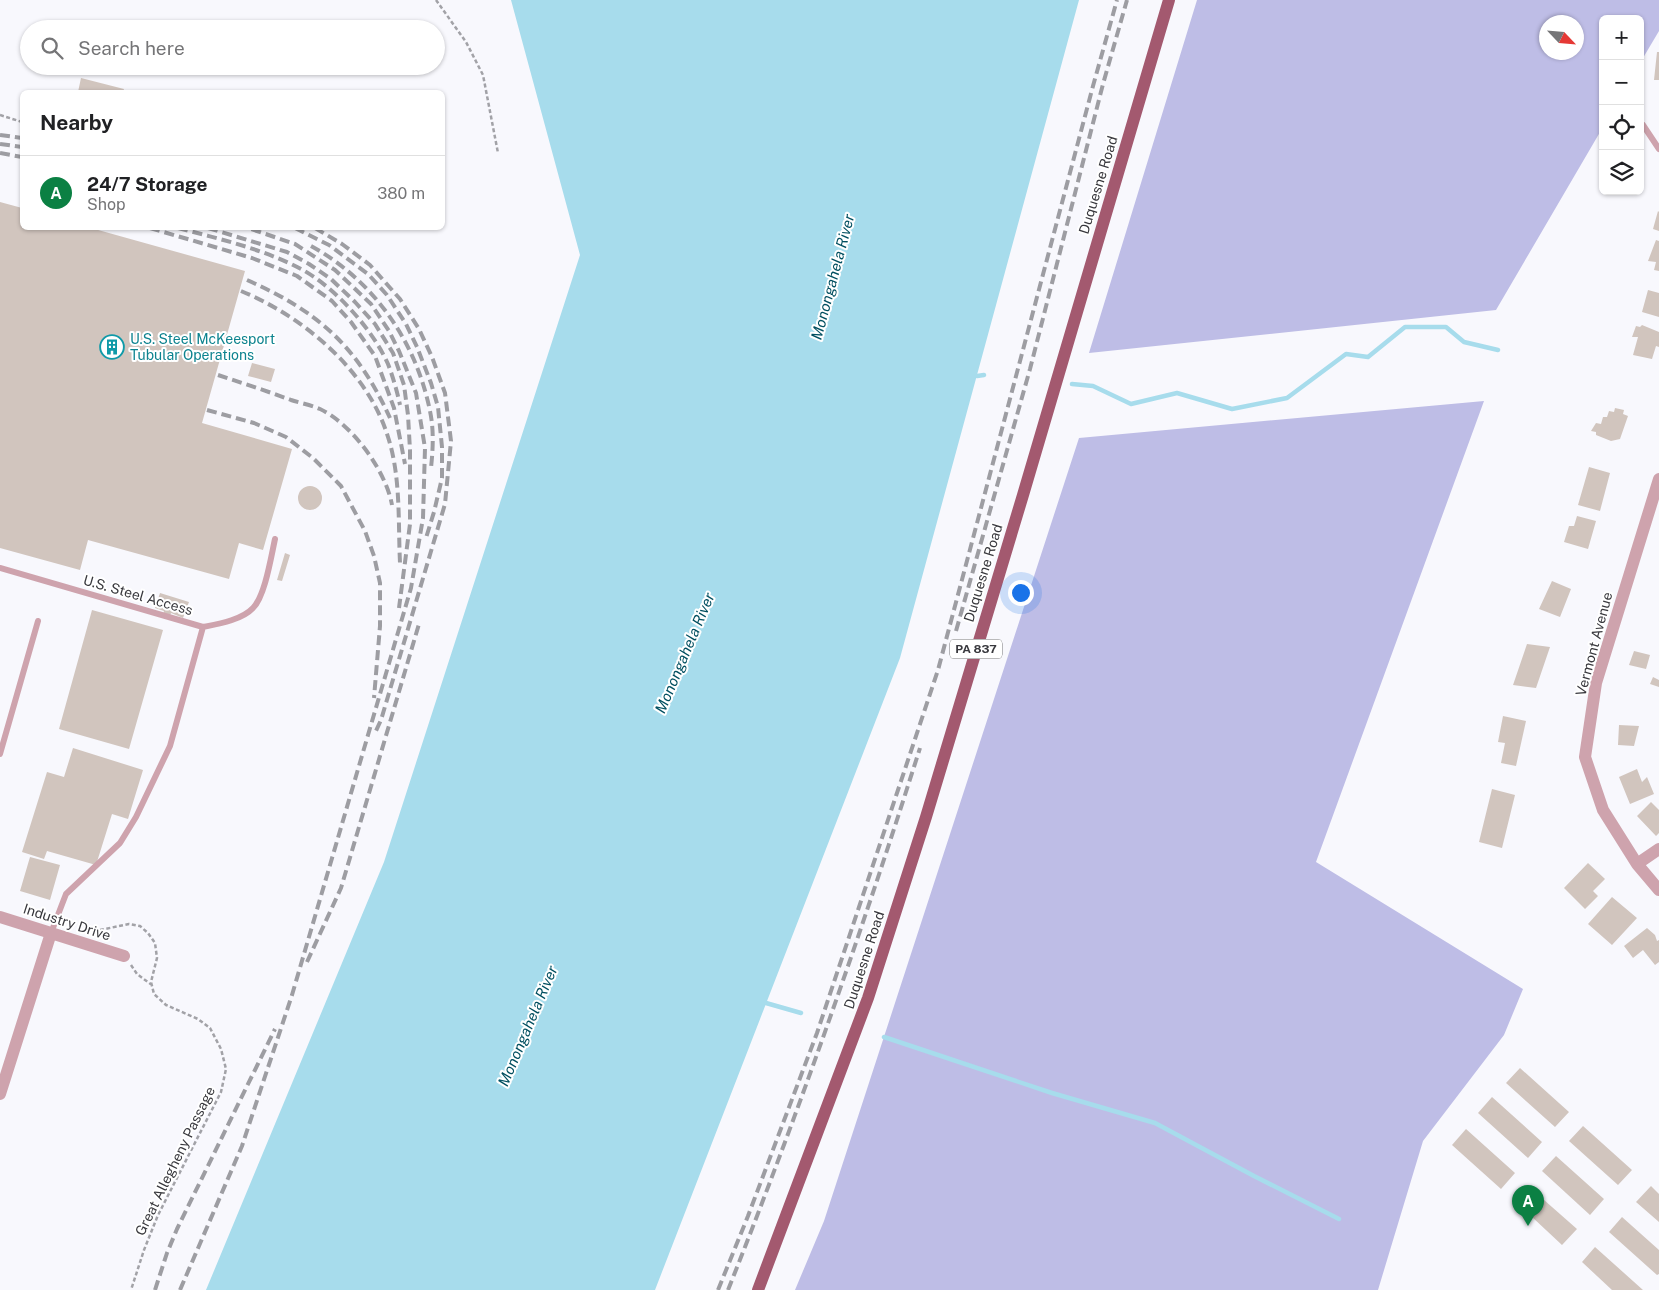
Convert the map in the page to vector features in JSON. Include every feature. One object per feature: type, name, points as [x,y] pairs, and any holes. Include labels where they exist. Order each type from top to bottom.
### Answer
[{"type":"main road","name":"Duquesne Road","points":[[758,1290],[815,1142],[876,971],[926,817],[1169,0]]},
{"type":"street","name":"Vermont Avenue","points":[[1659,478],[1596,683],[1585,756],[1603,810],[1637,864],[1659,890]]},
{"type":"street","points":[[1637,864],[1659,849]]},
{"type":"street","name":"Industry Drive","points":[[0,917],[124,956]]},
{"type":"street","points":[[0,1094],[51,933]]},
{"type":"lane","points":[[1644,125],[1659,149]]},
{"type":"lane","name":"U.S. Steel Access","points":[[0,568],[203,628],[230,622],[253,609],[261,596],[275,539]]},
{"type":"lane","points":[[0,754],[38,621]]},
{"type":"lane","points":[[51,933],[63,900],[70,889],[92,871],[120,843],[136,817],[170,746],[203,628]]},
{"type":"path","points":[[436,0],[466,42],[483,75],[498,153]]},
{"type":"path","points":[[0,115],[20,121]]},
{"type":"path","points":[[86,929],[100,930],[128,924],[140,926],[155,943],[157,958],[151,982],[152,985]]},
{"type":"path","name":"Great Allegheny Passage","points":[[124,956],[137,974],[152,985],[154,994],[166,1005],[198,1019],[210,1028],[222,1049],[226,1069],[221,1092],[158,1215],[131,1290]]},
{"type":"shaded area","points":[[1197,0],[1659,0],[1659,31],[1644,56],[1644,15],[1599,15],[1599,134],[1496,310],[1089,353]]},
{"type":"shaded area","points":[[1484,401],[1316,862],[1523,989],[1504,1035],[1423,1141],[1378,1290],[795,1290],[824,1221],[1079,438]]},
{"type":"water","name":"Monongahela River","points":[[511,0],[1079,0],[900,658],[655,1290],[206,1290],[384,862],[580,255]]},
{"type":"building","points":[[1657,52],[1659,52],[1659,80],[1654,80]]},
{"type":"building","points":[[81,78],[124,89],[124,90],[78,90]]},
{"type":"building","name":"U.S. Steel McKeesport Tubular Operations","points":[[0,202],[20,207],[20,230],[98,230],[245,271],[202,423],[292,449],[263,550],[239,543],[229,579],[88,540],[80,570],[0,548]]},
{"type":"building","points":[[1659,212],[1659,231],[1653,229]]},
{"type":"building","points":[[1656,240],[1659,241],[1659,271],[1654,270],[1656,262],[1648,261]]},
{"type":"building","points":[[1648,290],[1659,293],[1659,317],[1642,312]]},
{"type":"building","points":[[1642,325],[1659,332],[1659,347],[1656,346],[1652,359],[1633,355],[1638,337],[1632,337],[1636,326],[1640,327]]},
{"type":"building","points":[[252,363],[275,369],[271,382],[248,376]]},
{"type":"building","points":[[1615,408],[1624,410],[1623,414],[1628,416],[1620,439],[1611,441],[1591,431],[1596,423],[1601,424],[1603,417],[1607,417],[1609,411],[1614,412]]},
{"type":"building","points":[[1589,467],[1610,473],[1600,511],[1578,505]]},
{"type":"building","points":[[310,486],[315,487],[321,493],[321,503],[315,509],[310,510],[305,509],[299,503],[298,498],[299,493],[305,487]]},
{"type":"building","points":[[1577,516],[1596,521],[1588,549],[1564,542],[1569,526],[1574,526]]},
{"type":"building","points":[[285,553],[290,555],[282,581],[277,580]]},
{"type":"building","points":[[1552,581],[1571,589],[1560,617],[1539,609]]},
{"type":"building","points":[[160,593],[189,602],[183,618],[171,613],[170,616],[163,614],[164,611],[155,608]]},
{"type":"building","points":[[92,610],[163,630],[129,749],[59,729]]},
{"type":"building","points":[[1527,644],[1550,647],[1536,688],[1513,685]]},
{"type":"building","points":[[1634,651],[1650,655],[1646,669],[1629,665]]},
{"type":"building","points":[[1653,677],[1659,680],[1659,687],[1650,684]]},
{"type":"building","points":[[1503,716],[1526,721],[1516,766],[1501,763],[1505,743],[1498,742]]},
{"type":"building","points":[[1619,725],[1639,726],[1634,746],[1618,745]]},
{"type":"building","points":[[73,748],[143,770],[128,819],[112,814],[96,865],[47,851],[44,859],[22,852],[47,772],[64,777]]},
{"type":"building","points":[[1637,769],[1642,782],[1647,777],[1654,794],[1630,804],[1619,777]]},
{"type":"building","points":[[1492,789],[1515,795],[1502,848],[1479,842]]},
{"type":"building","points":[[1651,802],[1659,810],[1659,833],[1656,836],[1637,816]]},
{"type":"building","points":[[30,857],[60,865],[50,900],[20,891]]},
{"type":"building","points":[[1588,863],[1605,879],[1593,891],[1598,896],[1585,909],[1564,888]]},
{"type":"building","points":[[1612,897],[1637,918],[1612,945],[1588,924]]},
{"type":"building","points":[[1647,928],[1655,935],[1657,941],[1659,940],[1659,962],[1655,965],[1643,950],[1633,958],[1624,946]]},
{"type":"building","points":[[1520,1068],[1569,1112],[1555,1127],[1506,1083]]},
{"type":"building","points":[[1492,1097],[1542,1142],[1528,1158],[1478,1113]]},
{"type":"building","points":[[1583,1126],[1632,1170],[1618,1185],[1569,1141]]},
{"type":"building","points":[[1466,1129],[1515,1173],[1501,1189],[1452,1145]]},
{"type":"building","points":[[1556,1156],[1604,1199],[1590,1215],[1542,1171]]},
{"type":"building","points":[[1527,1185],[1577,1229],[1562,1245],[1514,1200]]},
{"type":"building","points":[[1651,1186],[1659,1194],[1659,1222],[1636,1202]]},
{"type":"building","points":[[1622,1217],[1659,1250],[1659,1274],[1657,1275],[1609,1232]]},
{"type":"building","points":[[1595,1247],[1643,1290],[1612,1290],[1582,1262]]},
{"type":"waterway","points":[[1072,384],[1093,386],[1131,404],[1177,393],[1232,409],[1287,398],[1346,354],[1368,357],[1405,327],[1446,327],[1464,342],[1498,350]]},
{"type":"waterway","points":[[977,376],[984,375]]},
{"type":"waterway","points":[[766,1003],[801,1013]]},
{"type":"waterway","points":[[884,1037],[1052,1093],[1155,1123],[1339,1219]]},
{"type":"railway","points":[[718,1290],[817,1033],[938,670],[1117,0]]},
{"type":"railway","points":[[956,631],[1030,369],[1103,84],[1127,0]]},
{"type":"railway","points":[[0,135],[20,138]]},
{"type":"railway","points":[[0,144],[20,147]]},
{"type":"railway","points":[[0,153],[20,157]]},
{"type":"railway","points":[[157,230],[252,258],[297,276],[332,301],[351,322],[375,356],[394,408],[405,464]]},
{"type":"railway","points":[[185,230],[241,245],[287,262],[314,277],[327,287],[352,310],[373,337],[392,374],[400,405]]},
{"type":"railway","points":[[215,230],[287,252],[331,279],[375,324],[393,353],[404,385],[410,450],[410,524],[399,608]]},
{"type":"railway","points":[[180,1290],[242,1146],[292,995],[411,588],[423,518],[425,448],[416,393],[389,331],[371,304],[335,270],[295,244],[254,230]]},
{"type":"railway","points":[[299,230],[329,245],[368,274],[387,295],[406,324],[417,347],[438,407],[442,447],[442,478],[426,538]]},
{"type":"railway","points":[[318,230],[342,244],[370,265],[400,299],[419,329],[432,357],[445,393],[451,441],[445,504],[381,720],[375,733]]},
{"type":"railway","points":[[311,246],[354,276],[372,295],[403,337],[414,360],[430,411],[433,439],[431,468]]},
{"type":"railway","points":[[247,280],[295,305],[333,334],[364,371],[390,418]]},
{"type":"railway","points":[[241,291],[265,302],[288,316],[331,349],[365,390],[379,413],[388,437],[395,468],[400,563]]},
{"type":"railway","points":[[218,375],[320,409],[332,416],[366,450],[383,478],[392,505]]},
{"type":"railway","points":[[207,410],[254,423],[286,437],[313,458],[341,486],[365,531],[374,556],[380,583],[380,626],[374,698]]},
{"type":"railway","points":[[307,962],[341,888],[419,624]]},
{"type":"railway","points":[[728,1290],[780,1156],[829,1021],[876,885],[920,748]]},
{"type":"railway","points":[[155,1290],[177,1229],[275,1029]]},
{"type":"place","name":"U.S. Steel McKeesport Tubular Operations","points":[[112,347]]},
{"type":"place","name":"24/7 Storage","points":[[1528,1226]]}]
